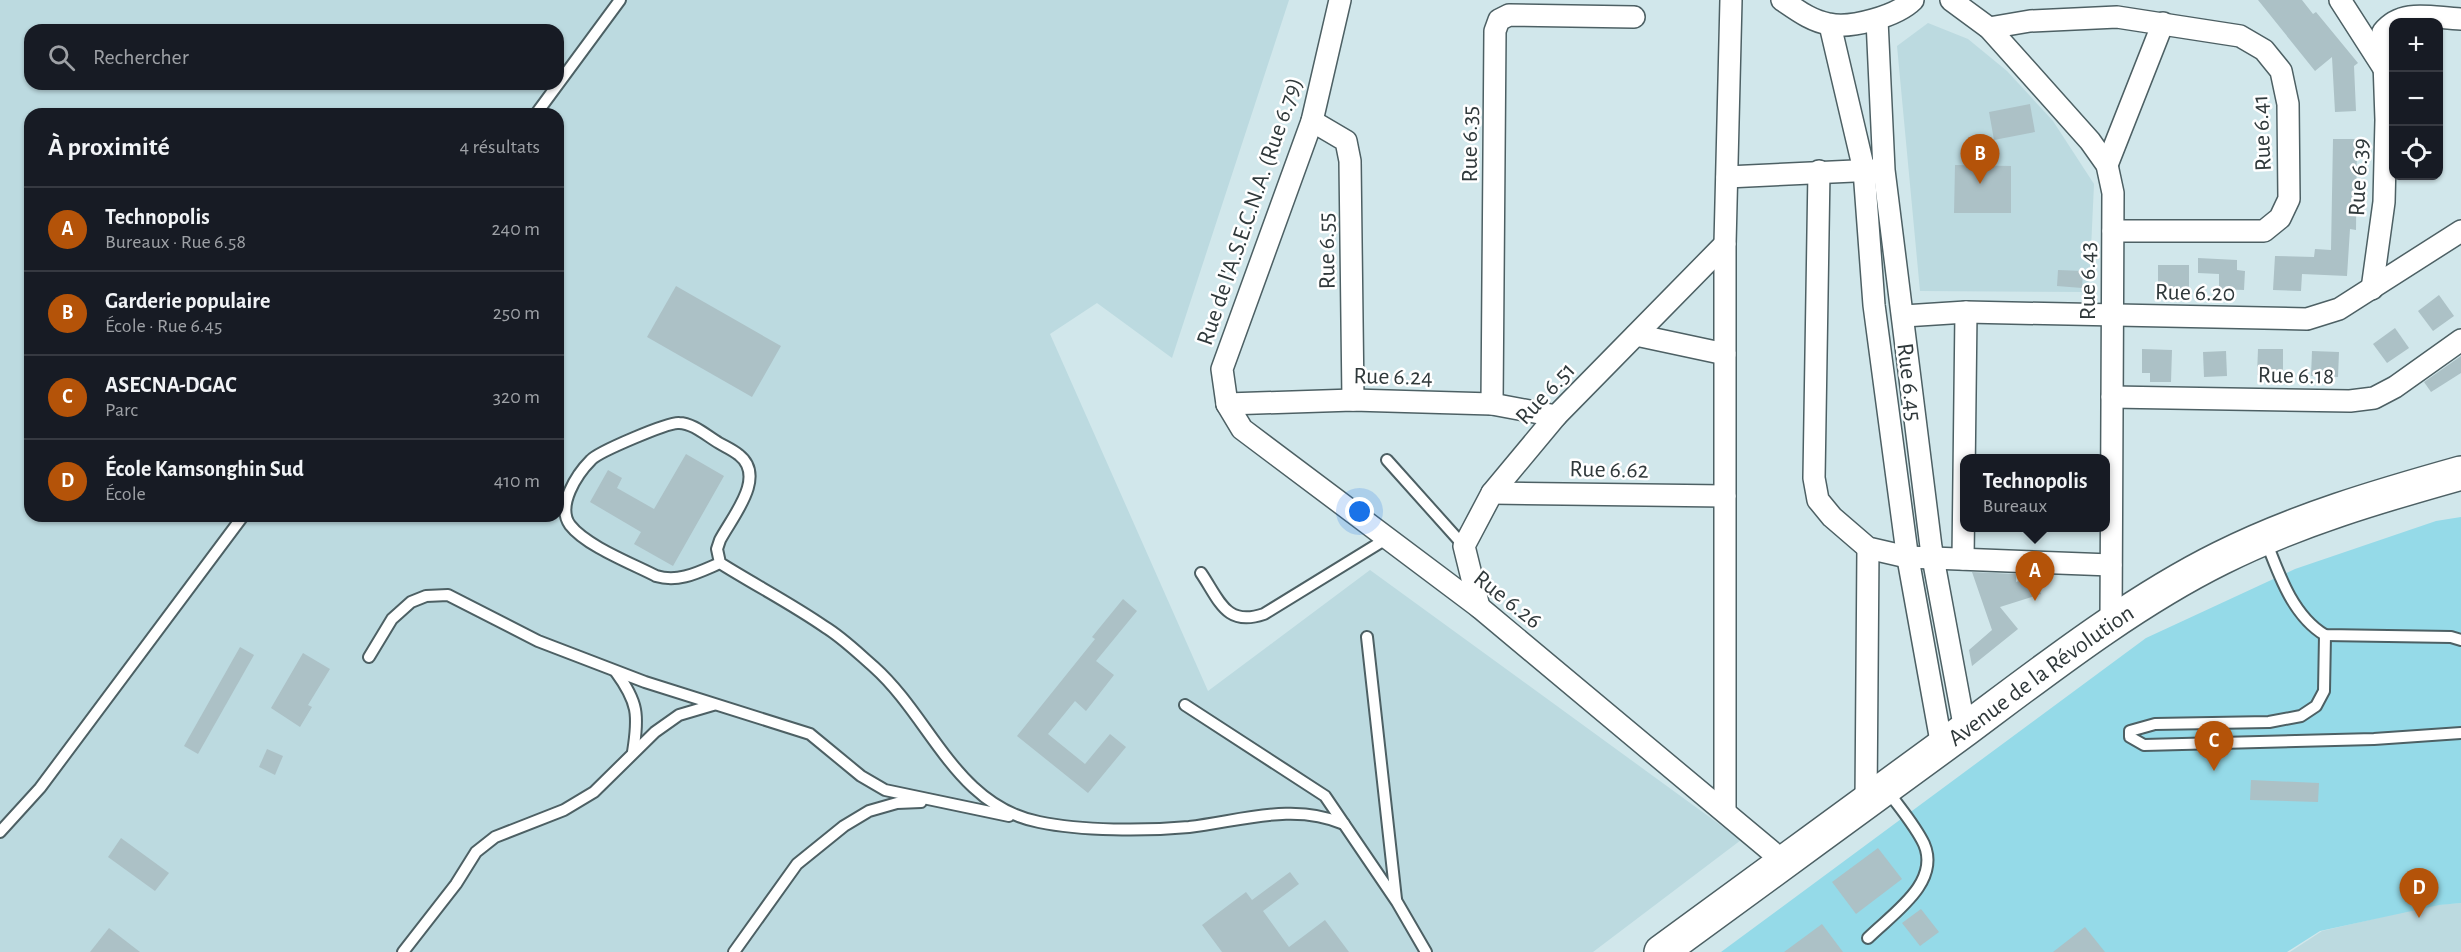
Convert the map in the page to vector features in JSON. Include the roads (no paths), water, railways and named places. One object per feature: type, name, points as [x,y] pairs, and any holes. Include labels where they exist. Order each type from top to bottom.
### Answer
[{"type":"main road","name":"Avenue de la Révolution","points":[[1661,952],[1954,738],[2111,626],[2175,584],[2220,558],[2265,537],[2359,501],[2461,473]]},
{"type":"street","name":"Rue de l'A.S.E.C.N.A. (Rue 6.79)","points":[[1222,369],[1312,122],[1341,0]]},
{"type":"street","points":[[1725,810],[1725,244],[1731,0]]},
{"type":"street","points":[[1782,0],[1805,15],[1830,25],[1877,20],[1913,0]]},
{"type":"street","name":"Rue 6.43","points":[[1951,0],[1989,28],[2090,141],[2107,165],[2113,193],[2111,626]]},
{"type":"street","points":[[2340,0],[2384,68]]},
{"type":"street","name":"Rue 6.35","points":[[1492,404],[1495,31],[1499,20],[1509,15],[1547,9],[1634,17]]},
{"type":"street","name":"Rue 6.39","points":[[2372,289],[2384,202],[2383,32],[2390,23],[2402,16],[2461,19]]},
{"type":"street","name":"Rue 6.41","points":[[1989,28],[2030,21],[2116,17],[2163,23],[2240,36],[2264,50],[2281,71],[2288,104],[2289,199],[2280,218],[2264,231],[2113,231]]},
{"type":"street","name":"Rue 6.45","points":[[1877,20],[1874,170],[1878,336],[1907,557],[1954,738]]},
{"type":"street","points":[[2107,165],[2163,23]]},
{"type":"street","name":"Rue 6.45","points":[[1830,25],[1874,170],[1905,322],[1954,738]]},
{"type":"street","name":"Rue 6.55","points":[[1312,122],[1346,141],[1350,161],[1353,400]]},
{"type":"street","points":[[1727,177],[1874,170]]},
{"type":"street","points":[[1819,171],[1814,478],[1818,500],[1832,517],[1868,548],[1907,557],[2111,565]]},
{"type":"street","name":"Rue 6.20","points":[[1878,336],[1905,322],[1966,312],[2307,319],[2339,309],[2461,231]]},
{"type":"street","name":"Rue 6.51","points":[[1464,546],[1492,493],[1556,416],[1725,244]]},
{"type":"street","points":[[1964,454],[1966,312]]},
{"type":"street","points":[[1636,335],[1725,354]]},
{"type":"street","name":"Rue 6.18","points":[[2112,397],[2350,401],[2374,398],[2395,387],[2461,340]]},
{"type":"street","name":"Rue 6.26","points":[[1222,369],[1227,404],[1242,429],[1479,607],[1784,861]]},
{"type":"street","name":"Rue 6.24","points":[[1227,404],[1353,400],[1492,404],[1556,416]]},
{"type":"street","points":[[1893,447],[1919,442]]},
{"type":"street","name":"Rue 6.62","points":[[1492,493],[1725,496]]},
{"type":"street","points":[[1963,532],[1963,559]]},
{"type":"street","points":[[1464,546],[1479,607]]},
{"type":"street","points":[[1868,548],[1876,794]]},
{"type":"lane","points":[[564,76],[620,0]]},
{"type":"lane","points":[[540,108],[554,90]]},
{"type":"lane","points":[[720,563],[686,577],[668,579],[656,576],[580,535],[569,523],[565,512],[569,493],[592,458],[667,424],[689,424],[740,455],[747,464],[750,475],[749,487],[720,540],[717,549],[720,563],[826,627],[877,669],[924,724],[959,775],[981,796],[1007,811],[1038,822]]},
{"type":"lane","points":[[1387,460],[1464,546]]},
{"type":"lane","points":[[0,832],[40,788],[239,522]]},
{"type":"lane","points":[[2265,537],[2275,565],[2297,608],[2309,626],[2325,635],[2451,637],[2461,640]]},
{"type":"lane","points":[[1201,573],[1232,616],[1247,620],[1264,614],[1386,539]]},
{"type":"lane","points":[[369,657],[392,619],[411,602],[426,596],[448,596],[538,641],[616,671],[713,705],[810,734],[861,776],[885,790],[1038,822],[1114,829],[1187,827],[1290,812],[1326,816],[1344,824]]},
{"type":"lane","points":[[2325,635],[2324,691],[2316,706],[2301,716],[2269,722],[2155,724],[2137,727],[2130,732],[2130,737],[2144,745],[2455,736],[2461,733]]},
{"type":"lane","points":[[1367,637],[1397,902]]},
{"type":"lane","points":[[616,671],[636,705],[638,721],[633,752]]},
{"type":"lane","points":[[403,952],[456,884],[476,852],[495,837],[564,810],[594,792],[655,732],[679,715],[713,705]]},
{"type":"lane","points":[[1185,705],[1325,796],[1397,902],[1426,952]]},
{"type":"lane","points":[[1868,938],[1921,885],[1929,866],[1924,845],[1876,794]]},
{"type":"lane","points":[[734,952],[797,864],[844,826],[869,812],[897,803],[930,801]]},
{"type":"place","name":"Garderie populaire","points":[[1980,184]]},
{"type":"place","name":"Technopolis","points":[[2035,601]]},
{"type":"place","name":"ASECNA-DGAC","points":[[2214,771]]},
{"type":"place","name":"École Kamsonghin Sud","points":[[2419,918]]}]
